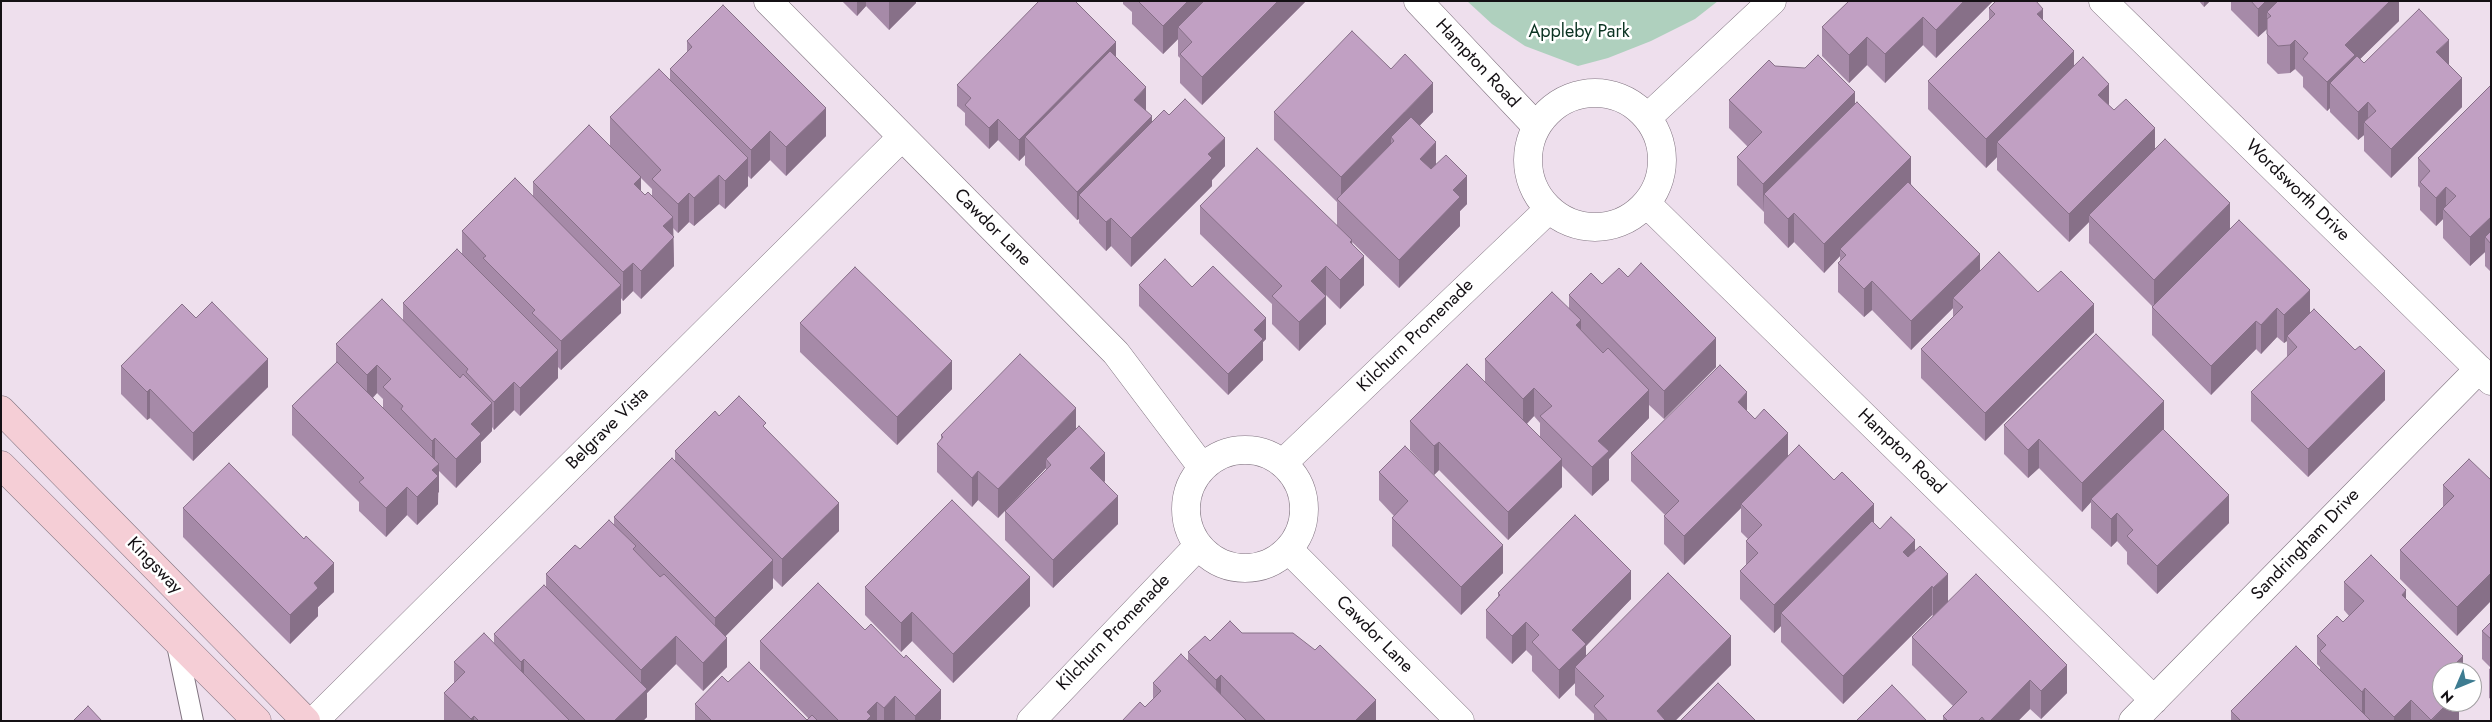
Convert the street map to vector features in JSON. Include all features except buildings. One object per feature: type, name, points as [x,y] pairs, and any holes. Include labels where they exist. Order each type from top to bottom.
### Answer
[{"type":"main road","name":"Kingsway","points":[[1,410],[306,721]]},
{"type":"main road","name":"Kingsway","points":[[1,465],[258,721]]},
{"type":"street","name":"Cawdor Lane","points":[[768,1],[1116,354],[1202,467]]},
{"type":"street","name":"Hampton Road","points":[[1418,1],[1536,126]]},
{"type":"street","points":[[1648,117],[1772,1]]},
{"type":"street","name":"Wordsworth Drive","points":[[2103,1],[2485,375]]},
{"type":"street","points":[[1589,92],[1614,95],[1636,106],[1648,117],[1660,140],[1662,164],[1657,188],[1647,204],[1629,219],[1608,227],[1585,227],[1564,220],[1549,209],[1536,191],[1528,171],[1529,148],[1536,126],[1565,99],[1589,92]]},
{"type":"street","name":"Belgrave Vista","points":[[314,721],[902,137]]},
{"type":"street","name":"Hampton Road","points":[[1647,204],[2154,700]]},
{"type":"street","name":"Kilchurn Promenade","points":[[1283,463],[1549,209]]},
{"type":"street","name":"Sandringham Drive","points":[[2133,721],[2485,375]]},
{"type":"street","points":[[1238,449],[1259,451],[1283,463],[1297,479],[1304,499],[1304,520],[1289,550],[1272,562],[1253,568],[1232,568],[1212,560],[1198,546],[1188,527],[1185,506],[1189,486],[1202,467],[1218,455],[1238,449]]},
{"type":"street","name":"Kilchurn Promenade","points":[[1031,721],[1198,546]]},
{"type":"street","name":"Cawdor Lane","points":[[1289,550],[1460,721]]},
{"type":"lane","points":[[176,640],[193,721]]},
{"type":"green space","name":"Appleby Park","points":[[1467,1],[1718,1],[1695,19],[1651,41],[1608,58],[1578,66],[1525,46],[1492,24]]}]
